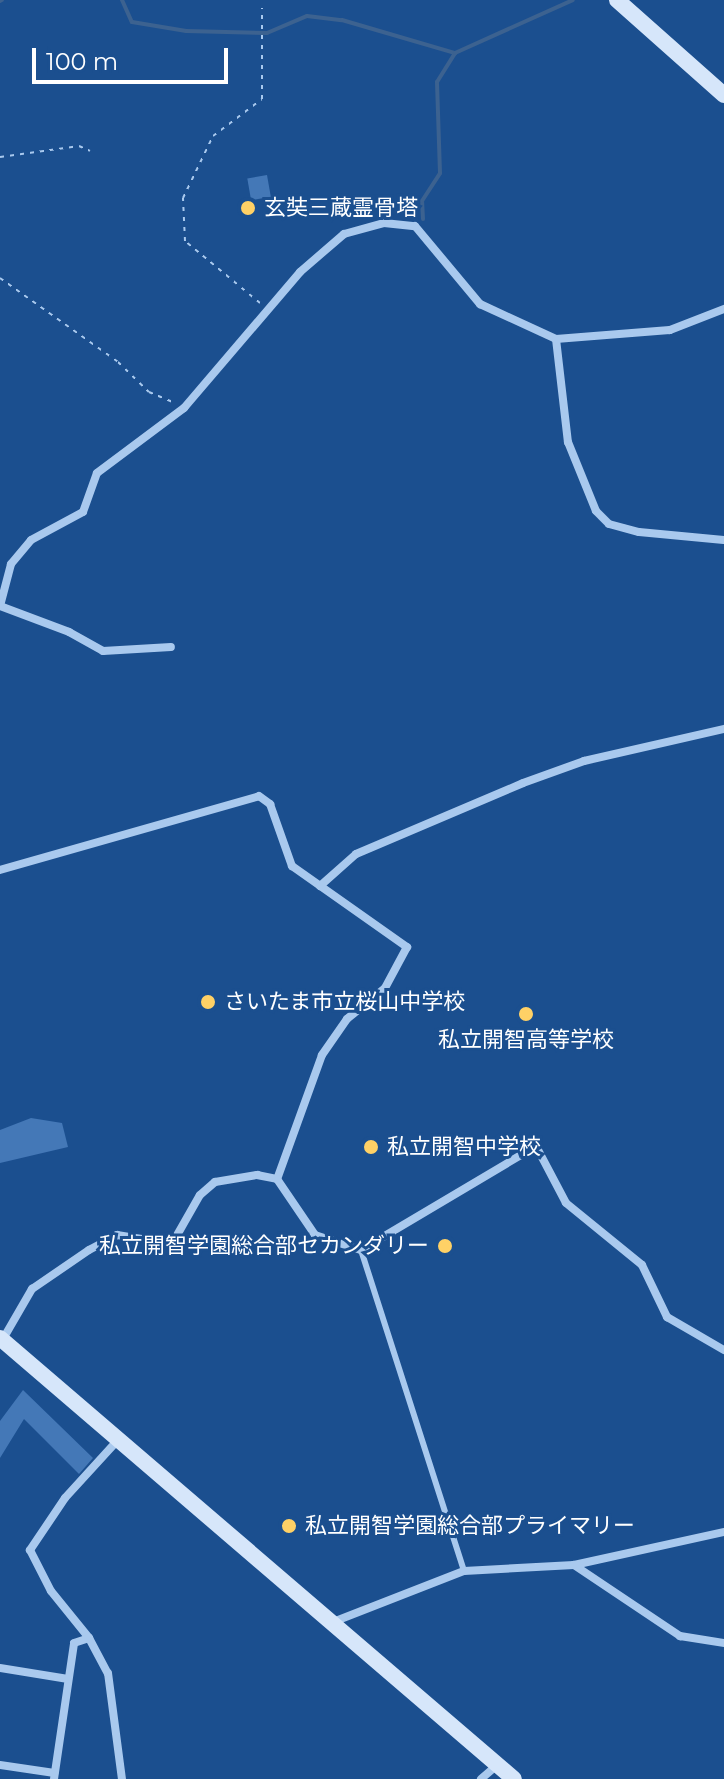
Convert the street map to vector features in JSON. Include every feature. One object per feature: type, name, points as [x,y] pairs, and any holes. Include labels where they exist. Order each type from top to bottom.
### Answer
[{"type":"street","points":[[617,0],[724,95]]},
{"type":"street","points":[[171,647],[103,651],[69,632],[0,606],[11,564],[31,540],[83,512],[97,473],[184,408],[270,312],[300,272],[344,234],[406,223],[426,233],[480,304],[556,339],[670,330],[724,309]]},
{"type":"street","points":[[556,339],[568,442],[596,511],[609,524],[639,532],[724,540]]},
{"type":"street","points":[[320,886],[356,854],[523,783],[584,761],[724,729]]},
{"type":"street","points":[[0,870],[259,796],[270,804],[292,866],[407,947],[385,988],[347,1019],[322,1055],[277,1179]]},
{"type":"street","points":[[514,1779],[1,1339],[32,1289],[89,1250],[117,1235],[172,1244],[200,1195],[215,1182],[257,1175],[277,1179],[315,1235],[361,1250],[536,1146],[566,1203],[642,1265],[667,1317],[724,1350]]},
{"type":"street","points":[[117,1441],[65,1498],[30,1550],[51,1591],[89,1638],[108,1673],[122,1779]]},
{"type":"street","points":[[333,1622],[464,1571],[574,1565],[724,1532]]},
{"type":"street","points":[[574,1565],[680,1636],[724,1643]]},
{"type":"street","points":[[0,1765],[54,1776],[74,1643],[89,1638]]},
{"type":"street","points":[[0,1668],[68,1679]]},
{"type":"street","points":[[481,1779],[498,1764]]},
{"type":"lane","points":[[361,1250],[464,1571]]},
{"type":"path","points":[[262,8],[262,99],[213,136],[183,198],[185,241],[270,312]]},
{"type":"path","points":[[0,157],[79,146],[90,151]]},
{"type":"path","points":[[0,278],[118,362],[149,392],[184,408]]},
{"type":"building","points":[[267,175],[271,197],[251,200],[247,178]]},
{"type":"building","points":[[31,1118],[62,1123],[68,1147],[0,1163],[0,1130]]},
{"type":"building","points":[[23,1390],[93,1458],[79,1474],[24,1419],[0,1458],[0,1421]]},
{"type":"waterway","points":[[122,0],[132,22],[186,31],[267,33],[307,16],[342,20],[455,53]]},
{"type":"waterway","points":[[423,219],[422,201],[440,173],[437,82],[455,53],[573,0]]},
{"type":"place","name":"玄奘三蔵霊骨塔","points":[[248,208]]},
{"type":"place","name":"さいたま市立桜山中学校","points":[[208,1002]]},
{"type":"place","name":"私立開智高等学校","points":[[526,1014]]},
{"type":"place","name":"私立開智中学校","points":[[371,1147]]},
{"type":"place","name":"私立開智学園総合部セカンダリー","points":[[445,1246]]},
{"type":"place","name":"私立開智学園総合部プライマリー","points":[[289,1526]]}]
